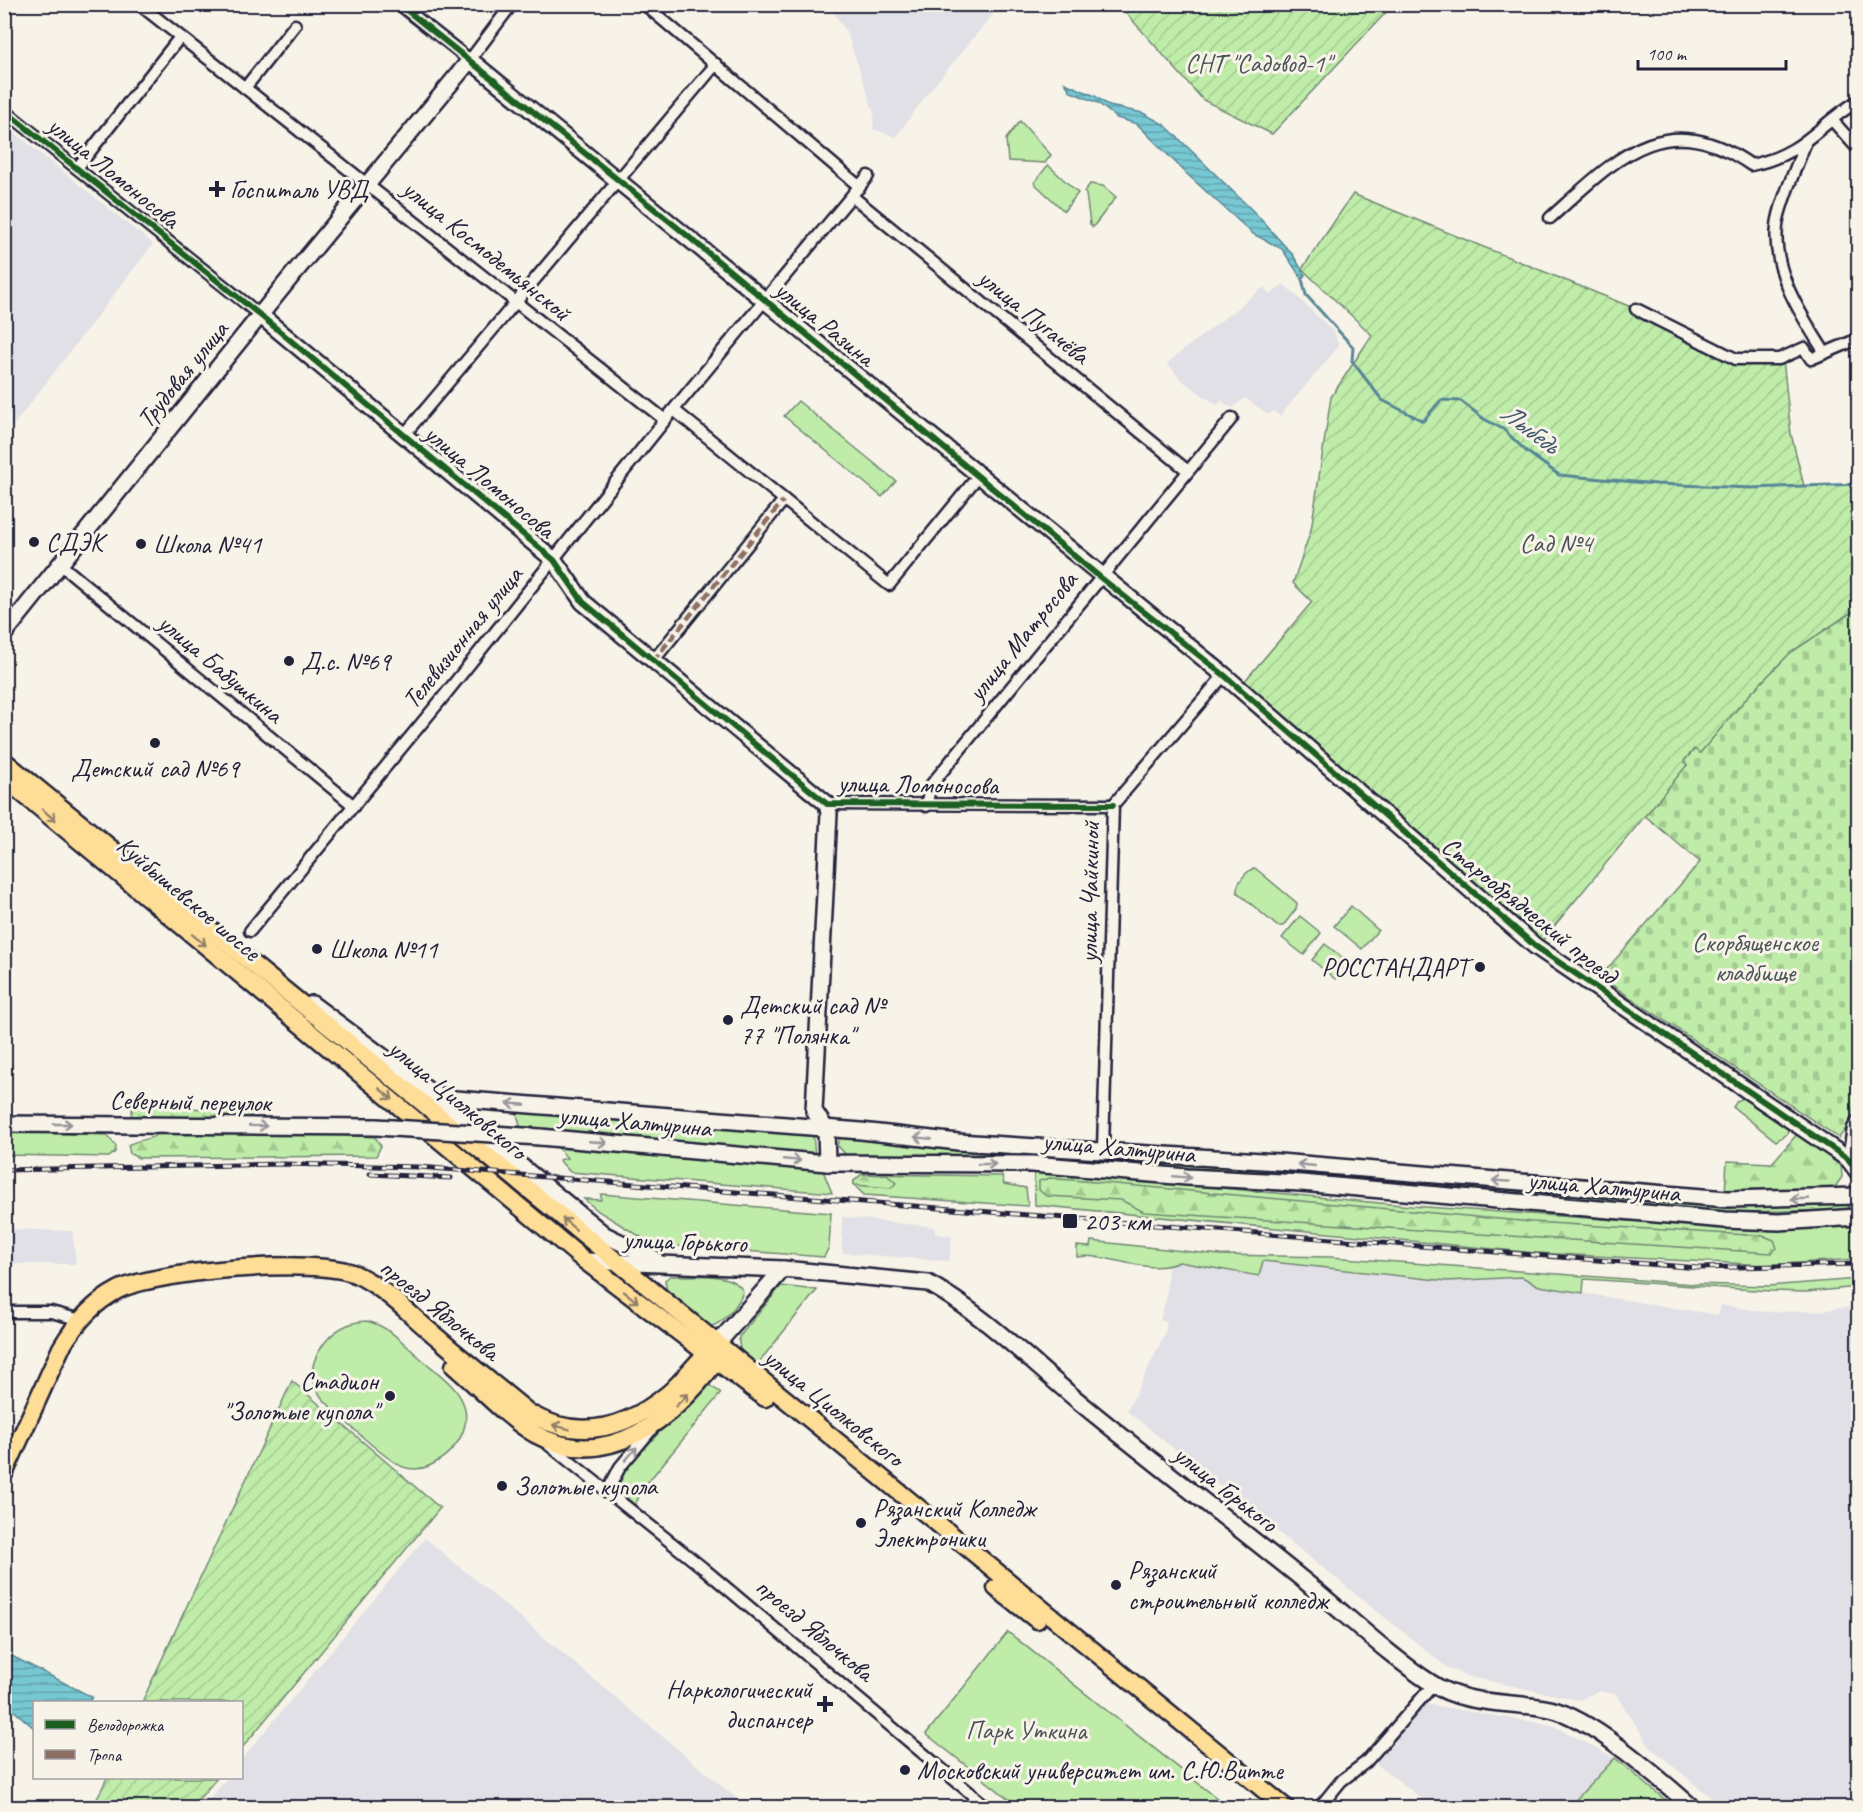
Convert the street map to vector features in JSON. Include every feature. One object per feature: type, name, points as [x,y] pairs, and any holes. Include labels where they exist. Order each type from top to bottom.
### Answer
[{"type":"main road","name":"Куйбышевское шоссе","points":[[4,761],[247,957],[346,1050]]},
{"type":"main road","name":"Куйбышевское шоссе","points":[[4,778],[346,1050]]},
{"type":"main road","name":"улица Циолковского","points":[[346,1050],[585,1261],[713,1353],[1286,1808]]},
{"type":"main road","name":"улица Циолковского","points":[[346,1050],[614,1262],[768,1400],[1268,1808]]},
{"type":"main road","name":"проезд Яблочкова","points":[[4,1474],[61,1348],[81,1320],[101,1301],[118,1290],[152,1279],[296,1265],[342,1269],[371,1283],[529,1413],[544,1422],[582,1430],[618,1423],[653,1405],[713,1353]]},
{"type":"main road","name":"проезд Яблочкова","points":[[81,1320],[136,1292],[162,1287],[294,1276],[316,1275],[337,1279],[374,1299],[535,1434],[562,1445],[584,1447],[605,1445],[641,1432],[661,1419],[696,1386],[713,1353]]},
{"type":"street","name":"улица Космодемьянской","points":[[139,4],[665,420]]},
{"type":"street","name":"улица Разина","points":[[399,4],[765,299],[1101,578],[1224,675]]},
{"type":"street","name":"Трудовая улица","points":[[4,634],[260,315],[470,60],[512,4]]},
{"type":"street","name":"улица Пугачёва","points":[[644,4],[716,64],[856,191],[1188,471]]},
{"type":"street","points":[[245,88],[295,25]]},
{"type":"street","points":[[76,168],[180,38]]},
{"type":"street","points":[[404,435],[593,208],[620,181],[716,64]]},
{"type":"street","points":[[1550,218],[1608,166],[1641,145],[1687,139],[1711,143],[1731,151],[1751,165],[1774,160],[1805,144],[1858,101]]},
{"type":"street","name":"улица Ломоносова","points":[[4,110],[260,315],[554,560],[584,602],[827,804],[1113,805]]},
{"type":"street","points":[[1832,120],[1858,149]]},
{"type":"street","points":[[1805,144],[1776,225],[1777,247],[1790,296],[1825,353]]},
{"type":"street","name":"Телевизионная улица","points":[[250,930],[354,806],[665,420],[868,176]]},
{"type":"street","points":[[1636,309],[1736,359],[1779,358],[1804,348],[1811,359],[1858,339]]},
{"type":"street","points":[[674,410],[783,501],[890,585],[979,475]]},
{"type":"street","name":"улица Матросова","points":[[926,806],[931,785],[1232,418]]},
{"type":"street","points":[[653,661],[783,501]]},
{"type":"street","name":"улица Бабушкина","points":[[60,564],[354,806]]},
{"type":"street","name":"улица Чайкиной","points":[[1103,1149],[1113,805],[1224,675]]},
{"type":"street","name":"Старообрядческий проезд","points":[[1224,675],[1535,946],[1848,1159],[1858,1172]]},
{"type":"street","points":[[827,804],[829,813],[814,1111],[826,1129],[827,1163]]},
{"type":"street","name":"Куйбышевское шоссе","points":[[247,957],[433,1094],[605,1235],[663,1263]]},
{"type":"street","name":"улица Халтурина","points":[[433,1094],[455,1099],[958,1142],[1103,1149],[1727,1199],[1858,1196]]},
{"type":"street","points":[[1848,1159],[1853,1128],[1858,1120]]},
{"type":"street","name":"Северный переулок","points":[[4,1124],[376,1127]]},
{"type":"street","name":"улица Халтурина","points":[[376,1127],[540,1137],[827,1163],[1032,1164],[1187,1177],[1300,1183],[1725,1220],[1779,1222],[1858,1217]]},
{"type":"street","name":"улица Горького","points":[[585,1261],[783,1269],[928,1283],[947,1294],[1125,1440],[1304,1580],[1373,1640],[1433,1685],[1480,1700],[1552,1709],[1603,1737],[1642,1764],[1693,1808]]},
{"type":"street","name":"улица Горького","points":[[713,1353],[783,1269]]},
{"type":"street","points":[[4,1312],[51,1312],[81,1320]]},
{"type":"street","name":"проезд Яблочкова","points":[[607,1492],[620,1467],[661,1419]]},
{"type":"street","name":"проезд Яблочкова","points":[[535,1434],[703,1568],[988,1808]]},
{"type":"street","points":[[1319,1808],[1341,1781],[1366,1762],[1433,1685]]},
{"type":"shaded area","points":[[829,5],[1001,5],[927,94],[896,137],[873,129],[874,113],[847,33]]},
{"type":"shaded area","points":[[5,125],[153,244],[5,436]]},
{"type":"shaded area","points":[[1284,284],[1334,332],[1339,346],[1280,416],[1273,411],[1269,415],[1245,398],[1232,408],[1222,401],[1217,405],[1180,379],[1167,363],[1264,287],[1270,295]]},
{"type":"shaded area","points":[[842,1217],[935,1227],[935,1234],[952,1236],[949,1261],[842,1253]]},
{"type":"shaded area","points":[[5,1229],[72,1231],[76,1264],[5,1264]]},
{"type":"shaded area","points":[[1262,1261],[1447,1281],[1522,1277],[1539,1286],[1718,1315],[1721,1305],[1765,1312],[1817,1311],[1858,1306],[1858,1807],[1722,1807],[1650,1747],[1616,1694],[1598,1691],[1579,1700],[1470,1677],[1448,1668],[1127,1411],[1165,1334],[1167,1322],[1160,1320],[1166,1299],[1168,1267],[1179,1262],[1259,1276]]},
{"type":"shaded area","points":[[425,1538],[747,1807],[202,1807],[226,1779],[243,1779],[243,1758]]},
{"type":"shaded area","points":[[1424,1704],[1552,1725],[1615,1758],[1569,1808],[1433,1807],[1375,1763]]},
{"type":"green space","name":"СНТ \"Садовод-1\"","points":[[1119,5],[1393,5],[1272,134],[1203,100]]},
{"type":"green space","points":[[1020,121],[1051,155],[1045,163],[1008,161],[1006,139]]},
{"type":"green space","points":[[1048,165],[1078,193],[1064,211],[1034,183]]},
{"type":"green space","points":[[1090,184],[1103,186],[1116,197],[1093,227],[1090,224],[1084,192]]},
{"type":"green space","name":"Сад №4","points":[[1353,194],[1636,309],[1736,359],[1783,359],[1791,434],[1804,486],[1858,484],[1858,608],[1790,653],[1749,695],[1700,753],[1694,749],[1684,761],[1687,765],[1542,941],[1243,683],[1312,602],[1293,583],[1311,530],[1331,397],[1372,335],[1302,269]]},
{"type":"green space","points":[[798,401],[896,481],[882,497],[784,416]]},
{"type":"green space","name":"Скорбященское кладбище","points":[[1858,608],[1858,1112],[1839,1138],[1600,977],[1700,862],[1644,815],[1687,765],[1684,761],[1695,749],[1700,753],[1749,695],[1790,653]]},
{"type":"green space","points":[[1255,868],[1297,903],[1296,909],[1283,926],[1277,926],[1237,892],[1243,877]]},
{"type":"green space","points":[[1351,906],[1378,930],[1362,949],[1334,926]]},
{"type":"green space","points":[[1300,916],[1321,933],[1304,955],[1282,938]]},
{"type":"green space","points":[[1325,944],[1348,962],[1335,979],[1312,960]]},
{"type":"green space","points":[[1745,1097],[1789,1125],[1787,1134],[1776,1141],[1733,1107],[1737,1101]]},
{"type":"green space","points":[[133,1104],[249,1112],[251,1115],[247,1118],[131,1117]]},
{"type":"green space","points":[[516,1110],[813,1133],[815,1156],[532,1128],[521,1130]]},
{"type":"green space","points":[[5,1132],[107,1135],[116,1146],[115,1152],[109,1157],[5,1155]]},
{"type":"green space","points":[[1799,1132],[1841,1162],[1842,1177],[1833,1190],[1725,1193],[1727,1161],[1772,1163]]},
{"type":"green space","points":[[304,1133],[375,1137],[381,1146],[376,1156],[139,1158],[130,1154],[128,1145],[158,1134]]},
{"type":"green space","points":[[841,1134],[1846,1202],[1849,1207],[1846,1210],[1727,1212],[1103,1162],[849,1158],[837,1145]]},
{"type":"green space","points":[[555,1144],[822,1168],[832,1193],[570,1172],[559,1160],[567,1158]]},
{"type":"green space","points":[[1034,1170],[1411,1206],[1768,1230],[1858,1224],[1858,1259],[1767,1265],[1536,1253],[1035,1205]]},
{"type":"green space","points":[[862,1174],[1002,1176],[1004,1184],[1026,1188],[1028,1206],[864,1195],[854,1185],[854,1181]]},
{"type":"green space","points":[[862,1174],[887,1175],[896,1183],[891,1188],[854,1185],[854,1181]]},
{"type":"green space","points":[[1050,1178],[1532,1222],[1764,1236],[1774,1240],[1777,1248],[1771,1253],[1144,1212],[1121,1200],[1046,1196],[1039,1190],[1039,1181]]},
{"type":"green space","points":[[601,1194],[831,1213],[829,1247],[824,1257],[676,1246],[644,1239],[598,1211],[584,1199],[601,1200]]},
{"type":"green space","points":[[1091,1241],[1220,1255],[1330,1257],[1693,1284],[1769,1286],[1858,1279],[1858,1287],[1807,1292],[1771,1291],[1584,1279],[1583,1293],[1539,1286],[1522,1277],[1447,1281],[1263,1261],[1259,1276],[1179,1262],[1154,1267],[1089,1256],[1077,1257],[1077,1246],[1090,1247]]},
{"type":"green space","points":[[670,1276],[720,1277],[737,1284],[743,1291],[730,1313],[720,1322],[709,1327],[667,1293],[665,1280]]},
{"type":"green space","points":[[781,1286],[817,1290],[755,1367],[742,1354],[739,1337]]},
{"type":"green space","name":"Стадион \"Золотые купола\"","points":[[366,1321],[381,1326],[394,1335],[444,1378],[460,1397],[465,1409],[463,1432],[450,1451],[429,1466],[413,1469],[394,1462],[339,1416],[321,1397],[316,1386],[312,1374],[314,1363],[326,1341],[344,1327]]},
{"type":"green space","points":[[292,1381],[440,1508],[243,1747],[243,1701],[142,1701]]},
{"type":"green space","points":[[709,1385],[721,1393],[644,1487],[635,1505],[619,1491],[619,1476],[700,1388]]},
{"type":"green space","name":"Парк Уткина","points":[[1008,1632],[1228,1807],[1019,1807],[926,1734]]},
{"type":"green space","points":[[1615,1758],[1674,1807],[1569,1807]]},
{"type":"green space","points":[[107,1779],[216,1779],[192,1807],[93,1807]]},
{"type":"water","points":[[1065,83],[1095,96],[1109,106],[1143,113],[1165,125],[1256,214],[1293,255],[1305,275],[1302,279],[1282,249],[1253,234],[1188,175],[1137,124],[1117,118],[1098,103],[1071,92]]},
{"type":"water","points":[[4,1652],[92,1697],[90,1701],[33,1701],[33,1727],[5,1703]]},
{"type":"waterway","name":"Лыбедь","points":[[1302,279],[1306,295],[1353,347],[1352,361],[1382,400],[1423,421],[1441,400],[1461,401],[1484,419],[1503,429],[1526,451],[1559,475],[1656,484],[1751,488],[1858,484]]},
{"type":"railway","points":[[4,1170],[282,1164],[419,1167],[1699,1268],[1858,1264]]},
{"type":"railway","points":[[370,1174],[451,1178]]},
{"type":"marked path","points":[[653,661],[783,501]]},
{"type":"cycle path","points":[[399,4],[678,228],[1101,578],[1224,675],[1535,946],[1848,1159],[1858,1172]]},
{"type":"cycle path","points":[[4,110],[260,315],[554,560],[583,602],[827,804],[1113,805]]},
{"type":"place","name":"Госпиталь УВД","points":[[217,189]]},
{"type":"place","name":"СДЭК","points":[[34,542]]},
{"type":"place","name":"Школа №41","points":[[141,544]]},
{"type":"place","name":"Д.с. №69","points":[[289,661]]},
{"type":"place","name":"Детский сад №69","points":[[155,743]]},
{"type":"place","name":"Школа №11","points":[[317,949]]},
{"type":"place","name":"РОССТАНДАРТ","points":[[1480,967]]},
{"type":"place","name":"Детский сад № 77 \"Полянка\"","points":[[728,1020]]},
{"type":"place","name":"203 км","points":[[1070,1221]]},
{"type":"place","name":"Стадион \"Золотые купола\"","points":[[390,1396]]},
{"type":"place","name":"Золотые купола","points":[[502,1486]]},
{"type":"place","name":"Рязанский Колледж Электроники","points":[[861,1523]]},
{"type":"place","name":"Рязанский строительный колледж","points":[[1116,1585]]},
{"type":"place","name":"Наркологический диспансер","points":[[825,1704]]},
{"type":"place","name":"Московский университет им. С.Ю.Витте","points":[[905,1770]]}]
